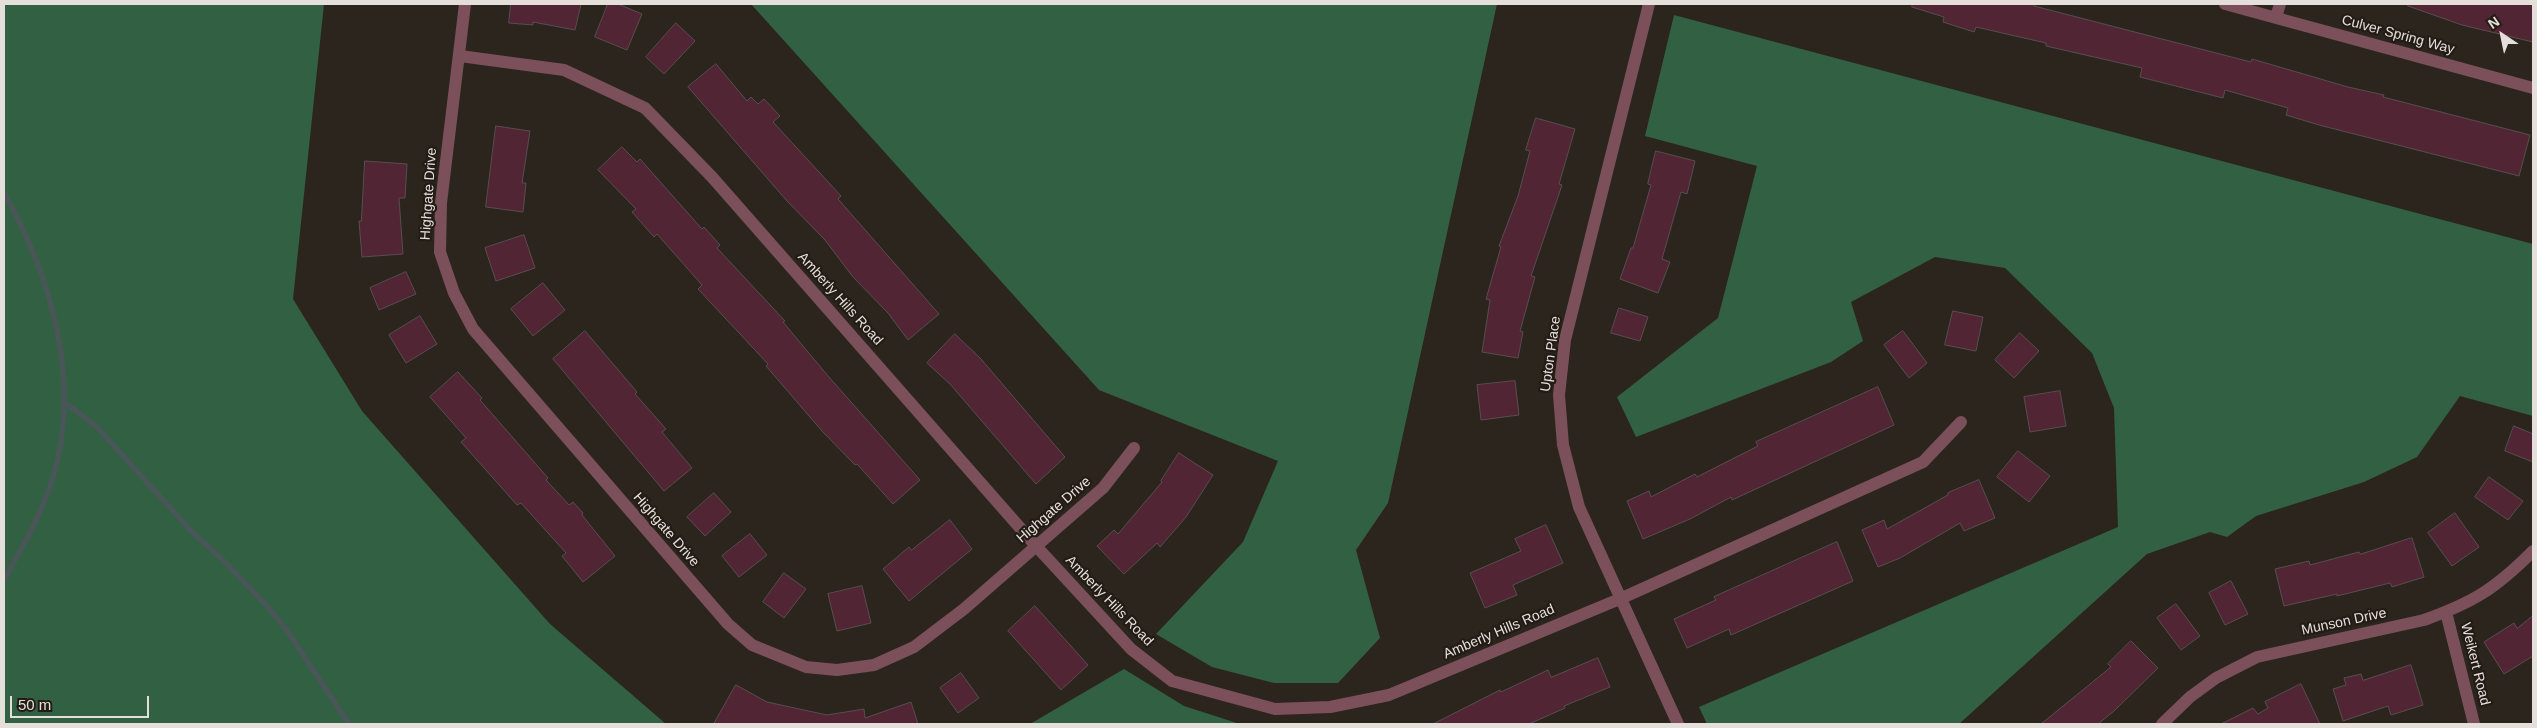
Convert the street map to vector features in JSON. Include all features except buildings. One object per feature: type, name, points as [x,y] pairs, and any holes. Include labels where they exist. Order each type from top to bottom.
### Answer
[{"type":"street","name":"Highgate Drive","points":[[465,4],[441,204],[440,252],[454,292],[473,329],[728,624],[752,645],[806,667],[837,670],[874,664],[914,648],[964,609],[1102,488],[1134,448]]},
{"type":"street","name":"Upton Place","points":[[1649,4],[1565,340],[1559,395],[1563,445],[1579,507],[1678,724]]},
{"type":"street","name":"Culver Spring Way","points":[[2225,4],[2533,88]]},
{"type":"street","points":[[2276,17],[2280,4]]},
{"type":"street","name":"Amberly Hills Road","points":[[460,56],[564,70],[645,108],[725,191],[1036,546],[1131,649],[1172,681],[1275,709],[1330,707],[1389,695],[1622,598],[1923,462],[1961,422]]},
{"type":"street","name":"Munson Drive","points":[[2162,724],[2190,697],[2216,678],[2257,657],[2424,620],[2446,612],[2478,598],[2504,580],[2533,551]]},
{"type":"street","name":"Weikert Road","points":[[2446,612],[2474,724]]},
{"type":"green space","points":[[4,4],[324,4],[293,299],[362,411],[550,624],[666,724],[4,724]]},
{"type":"green space","points":[[751,4],[1497,4],[1388,503],[1356,550],[1380,638],[1338,683],[1274,683],[1212,667],[1156,634],[1243,542],[1278,461],[1099,390]]},
{"type":"green space","points":[[1674,15],[2533,244],[2533,416],[2460,396],[2417,457],[2364,482],[2256,516],[2227,537],[2210,532],[2147,554],[1959,724],[1707,724],[1699,707],[2118,527],[2114,408],[2092,353],[2005,268],[1935,257],[1851,302],[1863,341],[1831,362],[1636,437],[1617,397],[1718,318],[1757,166],[1645,136]]},
{"type":"green space","points":[[1124,669],[1184,706],[1240,724],[1030,724]]},
{"type":"waterway","points":[[4,193],[21,225],[48,293],[57,329],[62,365],[64,402],[62,438],[54,474],[32,529],[4,580]]},
{"type":"waterway","points":[[63,401],[97,427],[193,533],[224,561],[267,606],[288,632],[349,724]]}]
